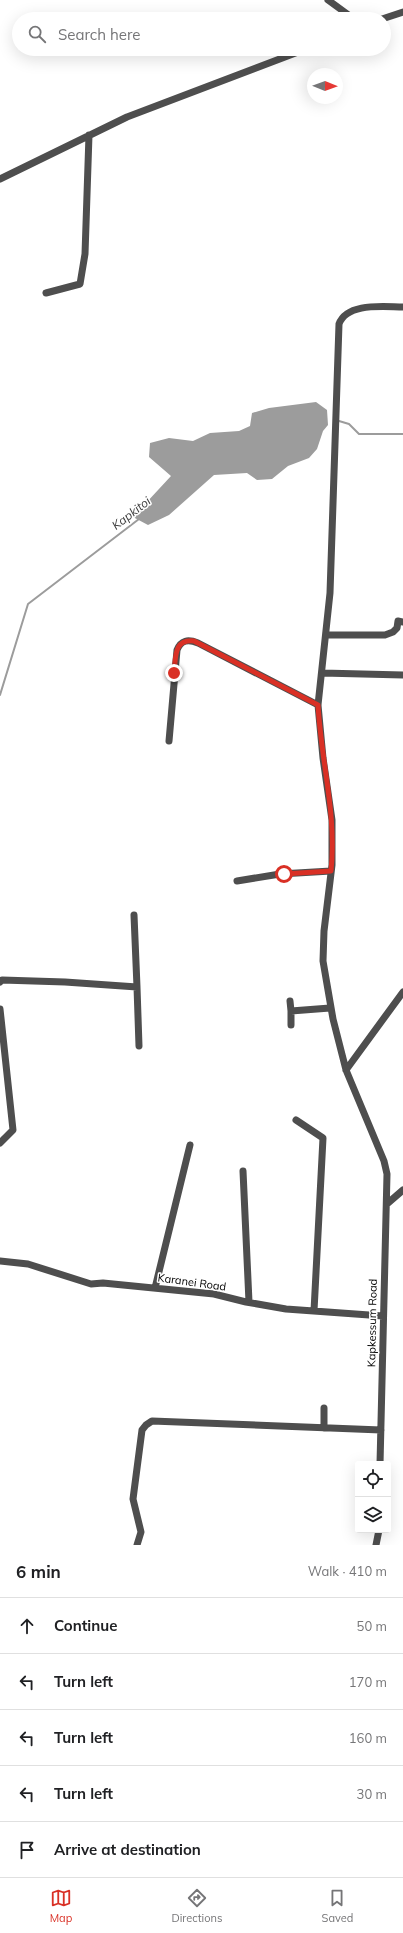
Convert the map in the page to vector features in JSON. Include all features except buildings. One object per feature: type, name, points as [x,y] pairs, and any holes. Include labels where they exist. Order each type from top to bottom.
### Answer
[{"type":"street","points":[[328,0],[344,12]]},
{"type":"street","points":[[391,16],[403,12]]},
{"type":"street","points":[[0,179],[127,116],[287,56]]},
{"type":"street","points":[[46,293],[80,284],[85,254],[89,135]]},
{"type":"street","name":"Kapkessum Road","points":[[380,1461],[383,1316],[388,1203],[387,1174],[384,1161],[346,1070],[330,1008],[326,984],[323,953],[331,871],[331,807],[323,758],[318,705],[327,635],[330,593],[339,324],[341,318],[350,311],[363,308],[403,306]]},
{"type":"street","points":[[327,635],[385,634],[393,632],[398,628],[398,621],[403,622]]},
{"type":"street","points":[[169,741],[177,650],[180,644],[186,641],[198,643],[318,705]]},
{"type":"street","points":[[322,673],[403,675]]},
{"type":"street","points":[[237,881],[280,874],[331,871]]},
{"type":"street","points":[[134,915],[139,1046]]},
{"type":"street","points":[[0,982],[2,980],[65,982],[137,987]]},
{"type":"street","points":[[346,1070],[403,992]]},
{"type":"street","points":[[290,1001],[291,1025]]},
{"type":"street","points":[[291,1011],[330,1008]]},
{"type":"street","points":[[0,1009],[13,1130],[0,1143]]},
{"type":"street","points":[[296,1120],[323,1138],[314,1311]]},
{"type":"street","points":[[155,1288],[190,1145]]},
{"type":"street","points":[[243,1171],[249,1302]]},
{"type":"street","points":[[388,1203],[403,1190]]},
{"type":"street","name":"Karanei Road","points":[[0,1261],[28,1264],[91,1284],[103,1283],[214,1294],[249,1302],[314,1311],[383,1316]]},
{"type":"street","points":[[324,1408],[324,1428]]},
{"type":"street","points":[[137,1545],[141,1532],[133,1499],[142,1430],[146,1425],[152,1422],[381,1430]]},
{"type":"street","points":[[376,1545],[378,1533]]},
{"type":"shaded area","points":[[316,402],[327,410],[328,425],[323,431],[317,449],[309,458],[288,466],[272,479],[257,480],[247,473],[214,475],[169,515],[148,525],[133,517],[171,476],[149,457],[150,443],[169,438],[193,441],[210,433],[239,431],[250,426],[252,413],[269,408]]},
{"type":"waterway","name":"Kapkitoi","points":[[339,421],[349,424],[359,434],[403,434]]},
{"type":"waterway","name":"Kapkitoi","points":[[0,695],[28,604],[139,519]]},
{"type":"route","points":[[174,673],[177,650],[180,644],[186,641],[194,641],[318,705],[323,758],[331,800],[331,871],[284,874]]}]
